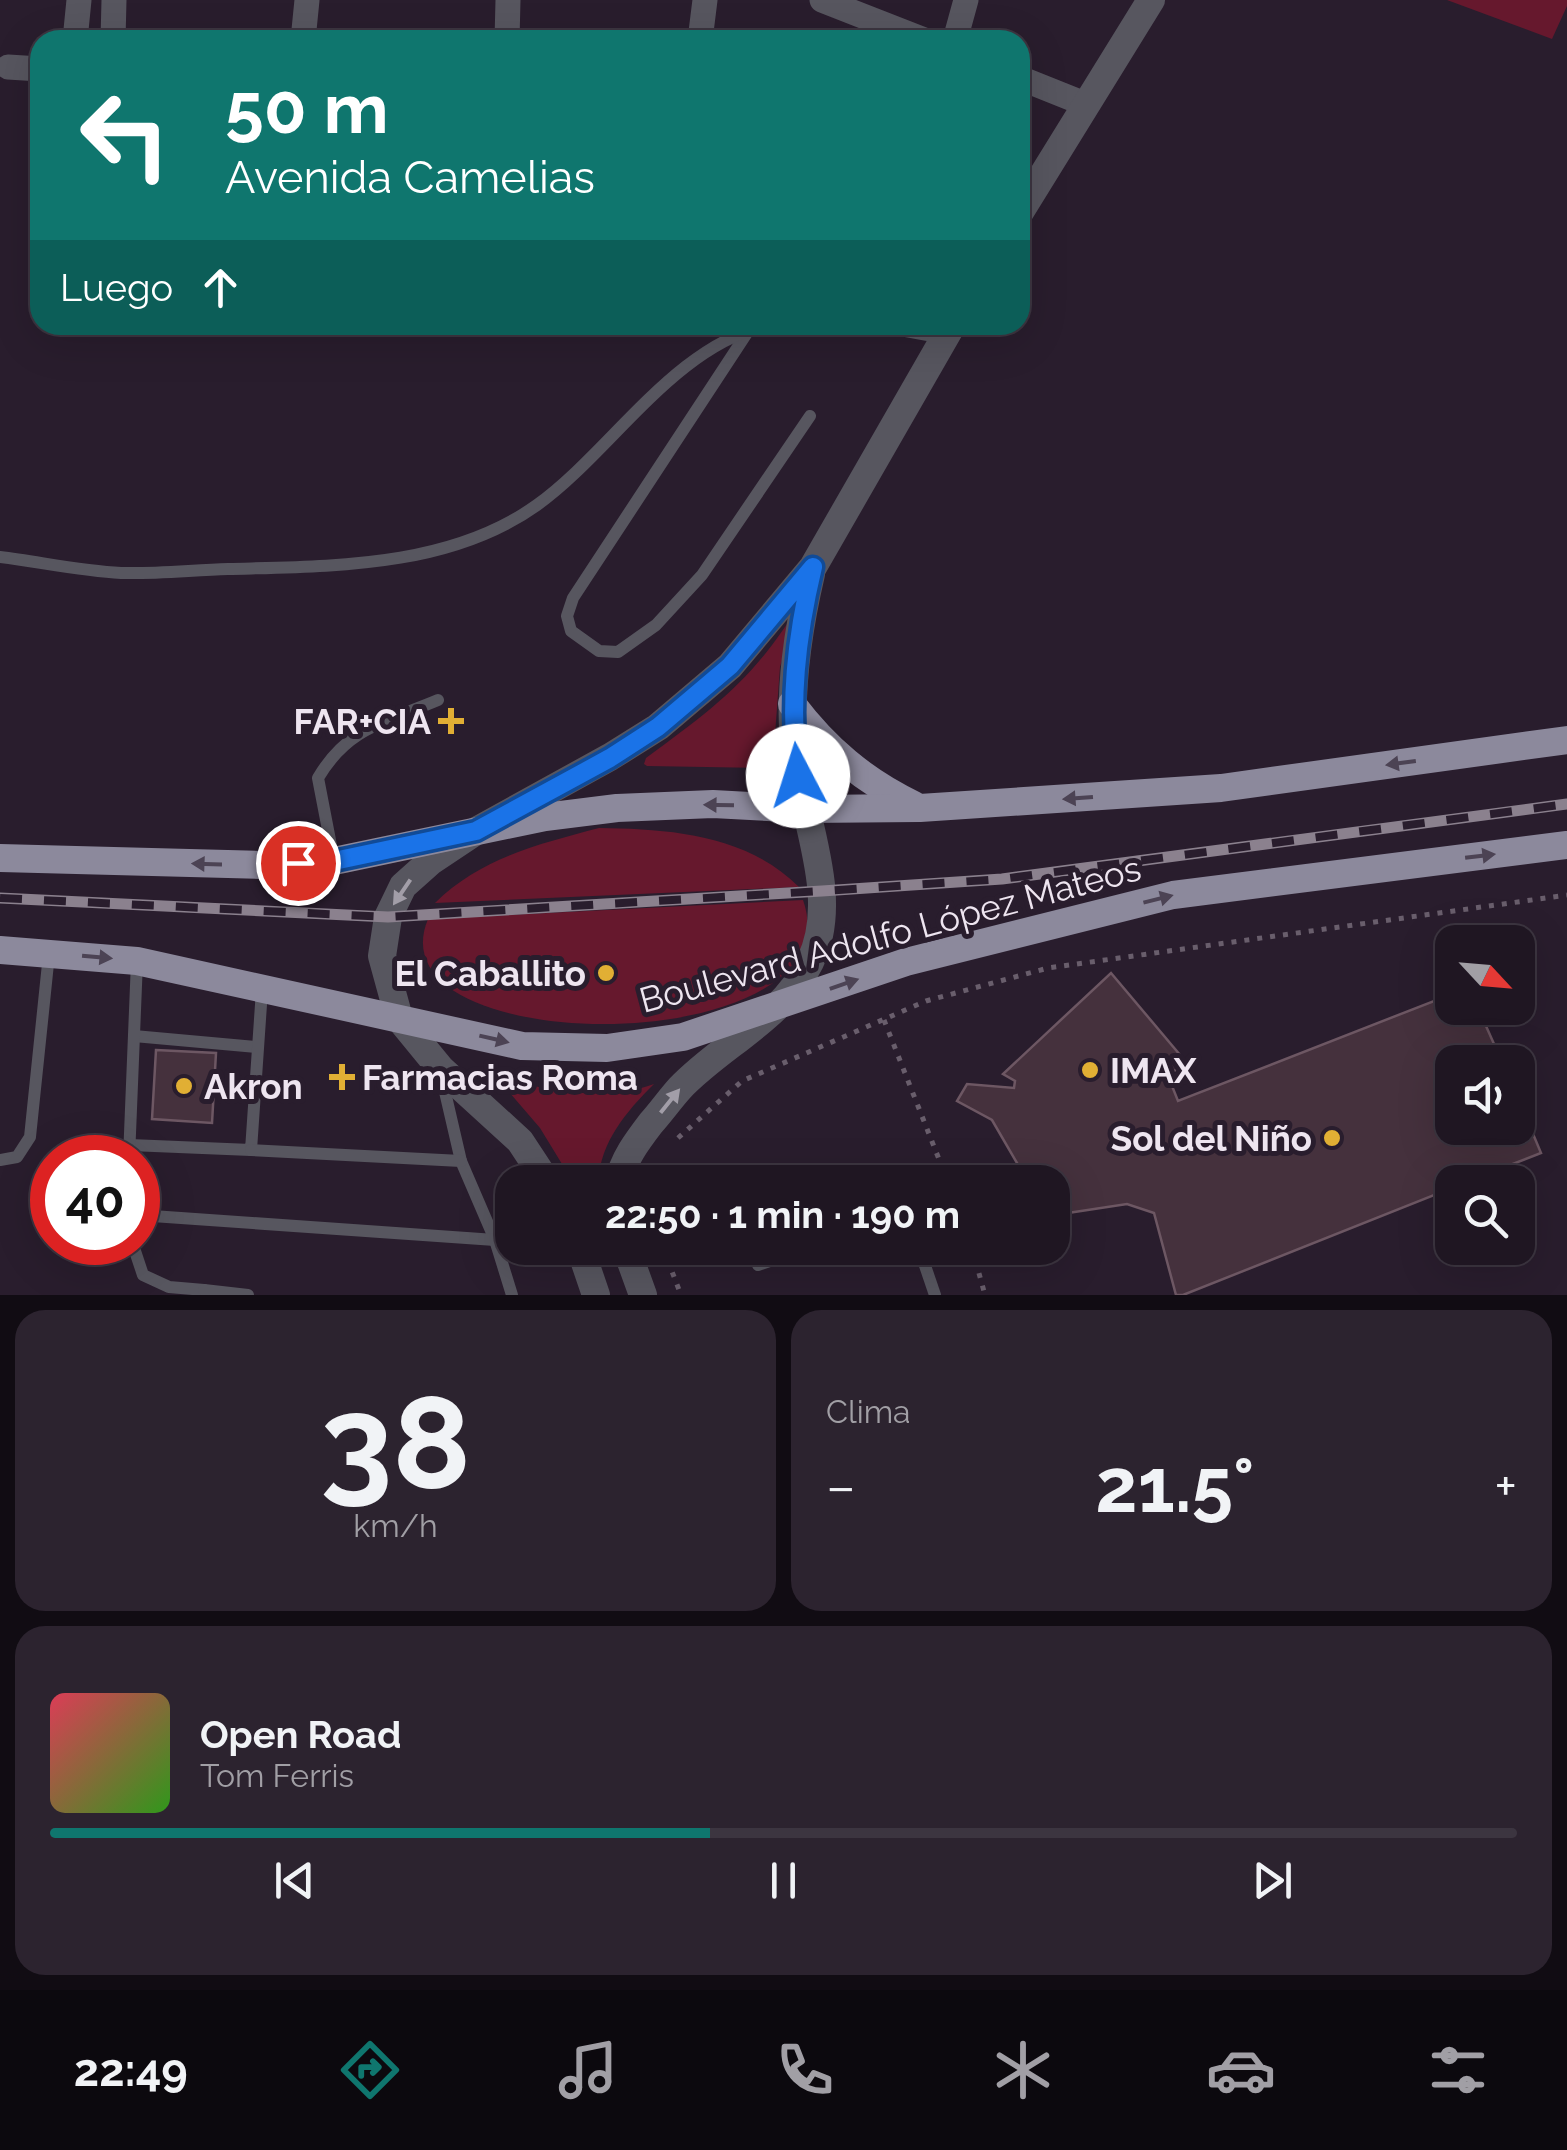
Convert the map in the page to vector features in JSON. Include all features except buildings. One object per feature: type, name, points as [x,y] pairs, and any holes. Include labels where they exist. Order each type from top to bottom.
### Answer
[{"type":"main road","points":[[792,704],[824,743],[862,776],[920,808]]},
{"type":"main road","points":[[0,858],[261,866],[334,861],[476,831],[617,808],[712,804],[804,809],[920,808],[1221,788],[1567,740]]},
{"type":"main road","name":"Boulevard Adolfo López Mateos","points":[[0,950],[137,960],[522,1046],[608,1048],[683,1036],[906,962],[1172,895],[1567,846]]},
{"type":"street","points":[[76,30],[80,0]]},
{"type":"street","points":[[113,30],[114,0]]},
{"type":"street","points":[[304,30],[307,0]]},
{"type":"street","points":[[507,30],[508,0]]},
{"type":"street","points":[[701,30],[705,0]]},
{"type":"street","points":[[822,0],[898,30]]},
{"type":"street","points":[[958,30],[966,0]]},
{"type":"street","points":[[1030,195],[1152,0]]},
{"type":"street","points":[[8,67],[30,68]]},
{"type":"street","points":[[1030,82],[1085,104]]},
{"type":"street","points":[[536,1165],[520,1141],[440,1068],[399,1018],[382,956],[388,917],[403,886],[431,860],[476,831],[610,758],[658,727],[730,666],[813,567],[946,335]]},
{"type":"street","points":[[626,1165],[637,1140],[681,1086],[779,1007],[810,963],[822,928],[822,891],[804,809],[792,704],[802,614],[813,567]]},
{"type":"street","points":[[586,1265],[596,1295]]},
{"type":"street","points":[[632,1265],[643,1295]]},
{"type":"lane","points":[[0,557],[120,573],[273,568],[413,557],[464,543],[536,505],[692,362],[739,335]]},
{"type":"lane","points":[[746,335],[573,598],[567,616],[570,631],[600,651],[618,652],[656,625],[702,575],[810,416]]},
{"type":"lane","points":[[334,861],[318,778],[332,754],[352,736],[438,700]]},
{"type":"lane","points":[[0,1160],[17,1157],[30,1137],[50,954]]},
{"type":"lane","points":[[131,1135],[137,960]]},
{"type":"lane","points":[[251,1150],[262,987]]},
{"type":"lane","points":[[134,1036],[256,1047]]},
{"type":"lane","points":[[160,1217],[495,1240],[461,1161],[440,1068]]},
{"type":"lane","points":[[160,1151],[251,1150],[461,1161]]},
{"type":"lane","points":[[140,1265],[143,1275],[169,1287],[248,1295]]},
{"type":"lane","points":[[503,1265],[512,1295]]},
{"type":"lane","points":[[925,1265],[935,1295]]},
{"type":"path","points":[[677,1139],[742,1081],[926,1001],[1048,968],[1567,895]]},
{"type":"path","points":[[884,1020],[941,1165]]},
{"type":"path","points":[[670,1265],[681,1295]]},
{"type":"path","points":[[977,1265],[985,1295]]},
{"type":"shaded area","points":[[1447,0],[1567,0],[1567,6],[1552,39]]},
{"type":"shaded area","points":[[799,605],[780,667],[773,762],[764,768],[644,764],[646,758],[732,690],[766,653]]},
{"type":"shaded area","points":[[599,828],[679,833],[731,845],[778,869],[799,887],[435,903],[491,864]]},
{"type":"shaded area","points":[[803,900],[801,953],[760,991],[694,1015],[614,1024],[535,1019],[469,999],[429,966],[428,919]]},
{"type":"shaded area","points":[[497,1078],[555,1090],[596,1093],[635,1090],[654,1084],[617,1128],[601,1165],[563,1165],[540,1128]]},
{"type":"railway","points":[[0,898],[388,917],[822,891],[1002,879],[1567,804]]},
{"type":"place","name":"FAR+CIA","points":[[451,721]]},
{"type":"place","name":"El Caballito","points":[[606,973]]},
{"type":"place","name":"IMAX","points":[[1090,1070]]},
{"type":"place","name":"Farmacias Roma","points":[[342,1077]]},
{"type":"place","name":"Akron","points":[[184,1086]]},
{"type":"place","name":"Sol del Niño","points":[[1332,1138]]},
{"type":"route","points":[[298,863],[334,861],[476,831],[610,758],[658,727],[730,666],[813,567],[795,662],[792,704],[798,776]]}]
